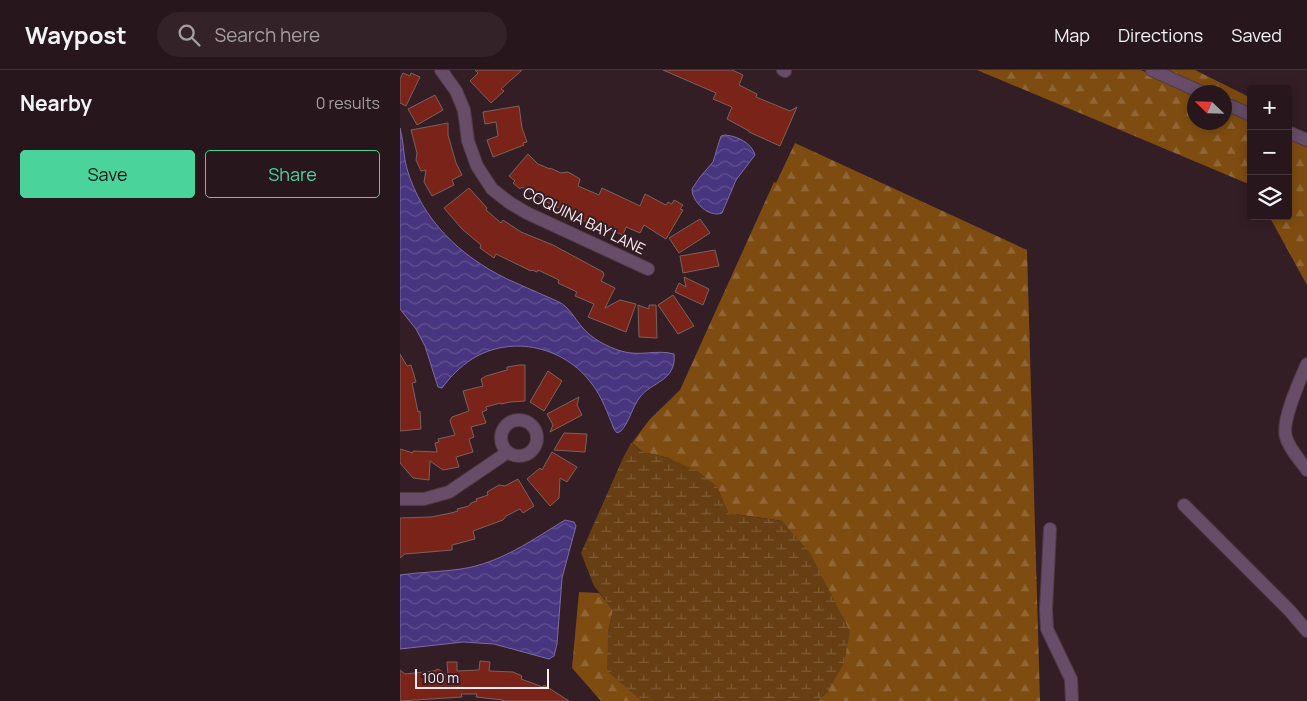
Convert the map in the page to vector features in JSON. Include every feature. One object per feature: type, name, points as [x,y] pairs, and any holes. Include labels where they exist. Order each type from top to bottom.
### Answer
[{"type":"street","points":[[1152,70],[1187,86]]},
{"type":"street","name":"COQUINA BAY LANE","points":[[445,71],[464,110],[468,141],[477,166],[492,189],[526,213],[648,269]]},
{"type":"street","points":[[1232,107],[1247,113]]},
{"type":"street","points":[[1292,134],[1307,140]]},
{"type":"street","points":[[1307,364],[1291,406],[1285,436],[1289,446],[1307,470]]},
{"type":"street","points":[[400,499],[424,499],[449,492],[508,452]]},
{"type":"street","points":[[1184,505],[1290,611],[1307,631]]},
{"type":"street","points":[[1050,529],[1046,610],[1047,629],[1072,679],[1072,701]]},
{"type":"green space","points":[[977,70],[1141,70],[1187,91],[1187,130],[1232,130],[1232,111],[1247,118],[1247,183]]},
{"type":"green space","points":[[1162,70],[1195,70],[1225,85],[1196,85]]},
{"type":"green space","points":[[1232,88],[1247,96],[1247,108],[1232,101]]},
{"type":"green space","points":[[1292,139],[1307,145],[1307,285],[1271,220],[1292,220]]},
{"type":"green space","points":[[795,143],[1027,250],[1040,701],[818,701],[828,691],[782,521],[728,513],[717,487],[669,458],[643,452],[632,443],[650,419],[680,390],[774,182],[776,183]]},
{"type":"green space","points":[[631,443],[643,452],[669,458],[699,472],[717,487],[728,513],[782,521],[810,553],[850,631],[844,663],[828,691],[818,701],[642,701],[607,671],[608,632],[613,610],[594,586],[581,553]]},
{"type":"green space","points":[[579,592],[599,593],[613,610],[608,632],[608,650],[628,688],[642,701],[601,701],[572,668]]},
{"type":"water","points":[[400,128],[406,164],[422,204],[433,220],[459,248],[490,270],[563,304],[586,331],[605,345],[628,353],[661,352],[674,354],[672,370],[640,397],[621,431],[617,433],[614,429],[599,394],[581,371],[553,353],[537,348],[520,346],[488,351],[463,365],[442,388],[438,387],[425,346],[416,329],[400,309]]},
{"type":"water","points":[[725,135],[743,141],[751,147],[755,155],[736,180],[722,213],[717,214],[707,211],[698,204],[692,189],[713,162],[721,136]]},
{"type":"water","points":[[565,520],[574,522],[576,526],[562,578],[557,644],[554,656],[549,659],[494,644],[463,642],[400,649],[400,575],[461,569],[489,562],[516,550]]},
{"type":"building","points":[[475,70],[522,70],[501,89],[504,91],[491,103],[470,81],[478,73]]},
{"type":"building","points":[[663,70],[732,70],[743,75],[739,85],[757,94],[756,97],[790,111],[797,107],[780,146],[749,132],[727,119],[732,107],[713,99],[716,93]]},
{"type":"building","points":[[403,73],[410,76],[411,73],[420,77],[406,106],[400,103],[400,79]]},
{"type":"building","points":[[435,95],[443,110],[417,125],[408,109]]},
{"type":"building","points":[[519,106],[522,128],[527,142],[523,143],[524,145],[493,157],[487,140],[498,136],[496,122],[485,124],[483,112]]},
{"type":"building","points":[[448,123],[448,135],[456,163],[462,175],[452,180],[454,185],[432,196],[424,182],[426,170],[421,171],[416,160],[417,153],[411,130]]},
{"type":"building","points":[[528,154],[538,164],[561,173],[570,173],[580,179],[578,186],[599,195],[602,188],[640,206],[645,194],[666,205],[668,202],[672,204],[674,200],[683,205],[680,209],[683,210],[666,239],[644,225],[640,233],[626,227],[623,235],[598,225],[598,227],[575,217],[576,215],[571,213],[564,203],[561,209],[540,199],[522,187],[520,189],[513,183],[515,181],[509,176]]},
{"type":"building","points":[[469,188],[487,208],[486,210],[501,223],[503,220],[521,232],[553,245],[603,272],[604,275],[601,281],[615,288],[605,308],[620,300],[636,304],[626,332],[588,317],[594,304],[575,296],[577,292],[558,283],[559,280],[538,270],[537,272],[531,271],[496,254],[494,258],[480,248],[481,245],[462,229],[444,208]]},
{"type":"building","points":[[700,219],[710,233],[679,253],[669,238]]},
{"type":"building","points":[[715,250],[719,266],[683,273],[680,256]]},
{"type":"building","points":[[684,277],[709,289],[703,305],[675,292],[679,283],[686,287]]},
{"type":"building","points":[[673,295],[694,326],[678,334],[658,305]]},
{"type":"building","points":[[638,305],[649,309],[649,305],[656,305],[657,338],[639,337]]},
{"type":"building","points":[[400,354],[407,366],[411,365],[416,382],[412,383],[418,412],[420,411],[421,429],[400,431]]},
{"type":"building","points":[[525,365],[525,401],[500,403],[486,407],[487,410],[482,412],[486,423],[471,427],[474,437],[469,439],[473,452],[456,457],[459,467],[443,470],[430,461],[429,480],[413,478],[400,463],[400,449],[413,453],[413,451],[437,452],[435,443],[439,442],[438,439],[455,435],[450,421],[452,417],[469,411],[463,391],[483,386],[481,379],[486,376],[507,370],[507,367]]},
{"type":"building","points":[[548,371],[562,381],[544,411],[530,402]]},
{"type":"building","points":[[579,397],[577,405],[582,415],[550,432],[553,425],[547,414]]},
{"type":"building","points":[[564,433],[587,434],[585,452],[554,450]]},
{"type":"building","points":[[552,452],[577,467],[567,482],[560,478],[559,498],[550,506],[527,479],[540,468],[542,470]]},
{"type":"building","points":[[518,479],[534,506],[523,513],[520,509],[506,516],[503,520],[473,531],[475,539],[452,545],[452,550],[405,554],[400,558],[400,518],[431,517],[458,511],[457,509],[469,506],[477,501],[476,499],[488,495],[487,492],[499,485],[505,486]]},
{"type":"building","points":[[480,661],[490,662],[489,671],[513,672],[522,676],[521,679],[543,687],[544,685],[569,701],[503,701],[476,697],[477,694],[461,694],[462,697],[400,701],[400,670],[405,674],[438,669],[448,676],[447,662],[457,662],[457,671],[479,670]]}]
